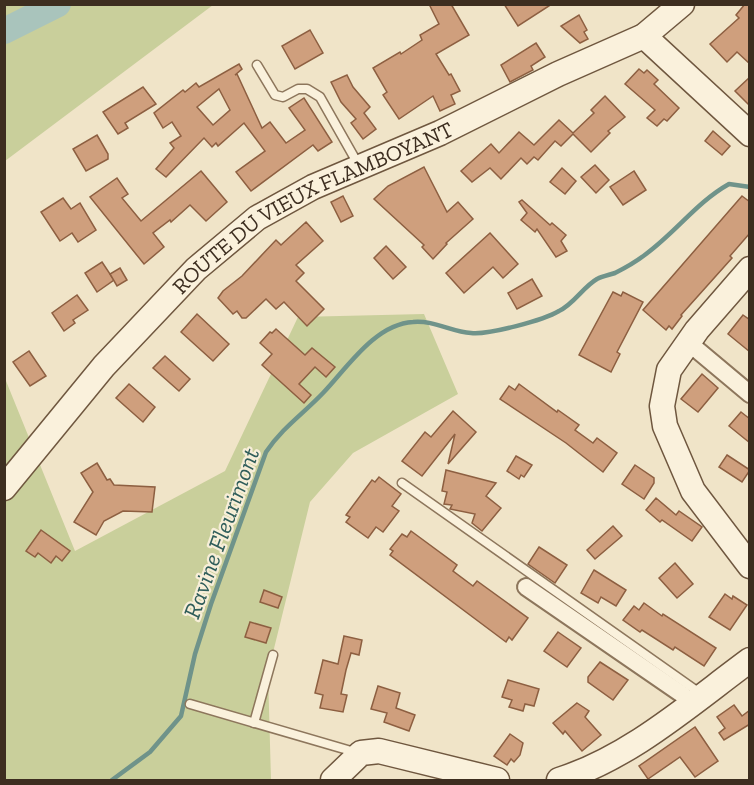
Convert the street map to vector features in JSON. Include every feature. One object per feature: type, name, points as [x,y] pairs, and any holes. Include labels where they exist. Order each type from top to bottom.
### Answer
[{"type":"street","name":"ROUTE DU VIEUX FLAMBOYANT","points":[[4,488],[104,366],[196,269],[257,218],[313,187],[440,133],[558,74],[644,36],[682,4]]},
{"type":"street","points":[[644,36],[750,134]]},
{"type":"street","points":[[746,281],[689,343],[669,370],[662,406],[665,426],[693,491],[750,566]]},
{"type":"street","points":[[689,343],[750,394]]},
{"type":"street","points":[[526,587],[683,695],[695,700]]},
{"type":"street","points":[[560,780],[593,769],[629,748],[750,660]]},
{"type":"street","points":[[333,780],[361,753],[379,751],[461,775],[498,780]]},
{"type":"lane","points":[[257,65],[275,95],[283,97],[298,89],[307,89],[320,97],[360,167]]},
{"type":"lane","points":[[402,483],[694,689],[695,700]]},
{"type":"lane","points":[[254,723],[273,655]]},
{"type":"lane","points":[[190,704],[361,753]]},
{"type":"green space","points":[[5,4],[213,4],[213,5],[5,161]]},
{"type":"green space","points":[[424,314],[458,394],[353,453],[310,502],[268,673],[271,780],[5,780],[4,376],[75,551],[225,471],[298,317]]},
{"type":"building","points":[[429,4],[451,4],[469,35],[436,54],[460,91],[451,95],[455,104],[440,111],[433,96],[399,119],[383,95],[387,92],[373,68],[422,40],[420,35],[439,24]]},
{"type":"building","points":[[504,4],[552,4],[518,26]]},
{"type":"building","points":[[745,4],[750,4],[750,64],[737,52],[727,62],[710,44],[739,18],[736,15]]},
{"type":"building","points":[[579,15],[587,30],[584,32],[588,39],[580,43],[561,26]]},
{"type":"building","points":[[310,30],[323,53],[295,69],[282,46]]},
{"type":"building","points":[[536,43],[545,57],[531,66],[533,70],[510,82],[501,65]]},
{"type":"building","points":[[239,64],[242,69],[235,75],[237,74],[262,128],[270,122],[286,143],[305,130],[289,108],[304,98],[332,142],[318,151],[313,145],[251,191],[236,172],[265,151],[244,123],[218,146],[216,143],[212,147],[204,138],[166,177],[156,169],[174,148],[170,143],[181,136],[172,122],[163,128],[154,113],[183,90],[185,92],[196,83],[199,87]],"holes":[[[219,89],[230,110],[213,125],[197,107]]]},
{"type":"building","points":[[639,69],[644,73],[647,70],[658,80],[654,84],[679,108],[667,121],[664,119],[657,126],[647,118],[655,110],[625,84]]},
{"type":"building","points":[[347,75],[353,87],[370,107],[364,113],[376,129],[363,139],[351,123],[356,119],[341,102],[331,82]]},
{"type":"building","points":[[750,77],[750,106],[735,91]]},
{"type":"building","points":[[143,87],[156,104],[125,123],[128,128],[118,134],[103,112]]},
{"type":"building","points":[[605,96],[625,117],[608,131],[610,133],[591,152],[573,134],[561,146],[555,141],[538,160],[534,157],[527,164],[521,158],[501,179],[490,168],[472,182],[461,171],[491,144],[499,153],[519,132],[534,145],[559,120],[573,133],[594,113],[591,110]]},
{"type":"building","points":[[713,131],[730,146],[722,155],[705,141]]},
{"type":"building","points":[[97,135],[108,154],[108,159],[86,171],[73,149]]},
{"type":"building","points":[[595,165],[609,180],[596,193],[581,177]]},
{"type":"building","points":[[424,167],[447,212],[458,202],[473,219],[446,243],[433,259],[422,247],[424,245],[374,199],[388,186]]},
{"type":"building","points":[[562,168],[576,181],[565,194],[550,182]]},
{"type":"building","points":[[201,171],[227,202],[206,221],[190,205],[171,222],[170,220],[153,233],[164,247],[144,264],[90,197],[117,178],[128,194],[122,198],[141,221]]},
{"type":"building","points":[[634,171],[646,190],[623,205],[610,187]]},
{"type":"building","points":[[343,196],[353,216],[341,222],[331,202]]},
{"type":"building","points":[[742,196],[750,202],[750,233],[730,256],[732,258],[681,315],[672,329],[669,326],[666,330],[643,310]]},
{"type":"building","points":[[63,198],[71,209],[80,203],[96,230],[78,242],[72,233],[60,241],[41,212]]},
{"type":"building","points":[[522,200],[550,225],[552,223],[566,235],[561,241],[567,251],[556,257],[537,229],[535,232],[521,220],[527,213],[519,202]]},
{"type":"building","points":[[306,222],[323,241],[296,265],[304,273],[296,281],[324,309],[307,326],[284,302],[276,309],[266,299],[246,318],[242,318],[237,311],[233,314],[218,298],[223,291],[242,276],[276,240],[281,245]]},
{"type":"building","points":[[490,233],[518,264],[503,278],[493,267],[464,293],[446,273]]},
{"type":"building","points":[[386,246],[406,267],[393,279],[374,258]]},
{"type":"building","points":[[102,262],[114,280],[97,292],[85,273]]},
{"type":"building","points":[[120,268],[127,280],[117,286],[110,274]]},
{"type":"building","points":[[532,279],[542,296],[517,309],[508,293]]},
{"type":"building","points":[[613,292],[621,296],[623,292],[643,302],[617,352],[620,354],[611,372],[579,355]]},
{"type":"building","points":[[77,295],[88,310],[73,320],[75,323],[64,331],[52,313]]},
{"type":"building","points":[[197,314],[229,344],[213,361],[181,332]]},
{"type":"building","points":[[743,315],[750,320],[750,352],[728,334]]},
{"type":"building","points":[[276,329],[305,355],[312,348],[335,367],[326,377],[315,367],[299,384],[311,395],[304,403],[262,365],[272,354],[260,343]]},
{"type":"building","points":[[29,351],[46,376],[30,386],[13,362]]},
{"type":"building","points":[[165,356],[190,379],[179,391],[153,368]]},
{"type":"building","points":[[702,374],[718,388],[698,412],[681,399]]},
{"type":"building","points":[[129,384],[155,407],[143,422],[116,398]]},
{"type":"building","points":[[519,384],[579,425],[575,430],[593,443],[597,438],[617,453],[603,472],[566,443],[500,399],[509,386],[515,390]]},
{"type":"building","points":[[453,411],[476,432],[448,464],[455,434],[422,476],[402,461],[425,432],[431,437]]},
{"type":"building","points":[[741,412],[750,419],[750,443],[729,426]]},
{"type":"building","points":[[727,455],[750,470],[742,482],[719,467]]},
{"type":"building","points":[[516,456],[532,465],[524,477],[521,475],[519,479],[507,471]]},
{"type":"building","points":[[97,463],[107,480],[110,479],[114,485],[155,487],[152,512],[123,511],[104,521],[96,535],[74,522],[93,492],[81,473]]},
{"type":"building","points":[[635,465],[654,478],[654,483],[644,499],[622,484]]},
{"type":"building","points":[[446,470],[496,483],[486,496],[501,508],[482,531],[472,523],[475,514],[450,509],[452,505],[444,504],[447,492],[442,491]]},
{"type":"building","points":[[379,477],[401,494],[392,506],[399,511],[383,532],[376,527],[368,538],[346,522],[350,517],[346,515],[372,480],[375,482]]},
{"type":"building","points":[[656,498],[676,515],[679,511],[702,527],[692,541],[662,520],[660,522],[646,510]]},
{"type":"building","points":[[613,526],[622,536],[595,559],[587,550]]},
{"type":"building","points":[[41,530],[70,551],[62,561],[56,556],[51,563],[38,553],[35,557],[26,551]]},
{"type":"building","points":[[411,531],[457,565],[453,571],[473,586],[477,581],[528,618],[512,640],[509,637],[506,642],[390,555],[393,551],[390,549],[402,534],[407,537]]},
{"type":"building","points":[[539,547],[567,565],[555,583],[528,564]]},
{"type":"building","points":[[675,563],[693,584],[677,598],[659,578]]},
{"type":"building","points":[[594,570],[626,590],[616,606],[601,597],[598,603],[581,593]]},
{"type":"building","points":[[264,590],[282,597],[278,608],[260,602]]},
{"type":"building","points":[[725,594],[747,605],[730,630],[709,617]]},
{"type":"building","points":[[644,603],[716,648],[704,666],[675,647],[673,650],[623,620],[634,606],[639,610]]},
{"type":"building","points":[[250,622],[271,628],[266,643],[245,637]]},
{"type":"building","points":[[558,632],[581,648],[567,667],[544,651]]},
{"type":"building","points":[[344,636],[362,640],[359,655],[351,653],[346,670],[341,694],[347,695],[343,712],[320,708],[323,695],[315,693],[323,660],[338,664]]},
{"type":"building","points":[[600,662],[628,680],[613,700],[588,682],[588,677]]},
{"type":"building","points":[[508,680],[539,689],[534,706],[525,704],[523,711],[509,707],[512,700],[502,697]]},
{"type":"building","points":[[378,686],[400,693],[396,708],[415,715],[409,731],[384,722],[387,713],[371,709]]},
{"type":"building","points":[[577,703],[589,711],[585,717],[601,735],[582,751],[565,731],[563,734],[553,723]]},
{"type":"building","points":[[734,705],[742,716],[750,710],[750,724],[724,740],[719,733],[725,728],[717,717]]},
{"type":"building","points":[[695,727],[718,761],[695,777],[680,757],[648,779],[639,766]]},
{"type":"building","points":[[510,734],[523,743],[520,755],[514,762],[511,759],[507,765],[494,756]]},
{"type":"waterway","points":[[4,31],[58,4]]},
{"type":"waterway","name":"Ravine Fleurimont","points":[[112,780],[150,752],[181,716],[195,654],[211,604],[266,452],[279,435],[323,393],[363,349],[386,330],[413,322],[479,333],[516,326],[552,315],[564,308],[597,279],[615,273],[642,257],[717,191],[729,184],[750,187]]}]
